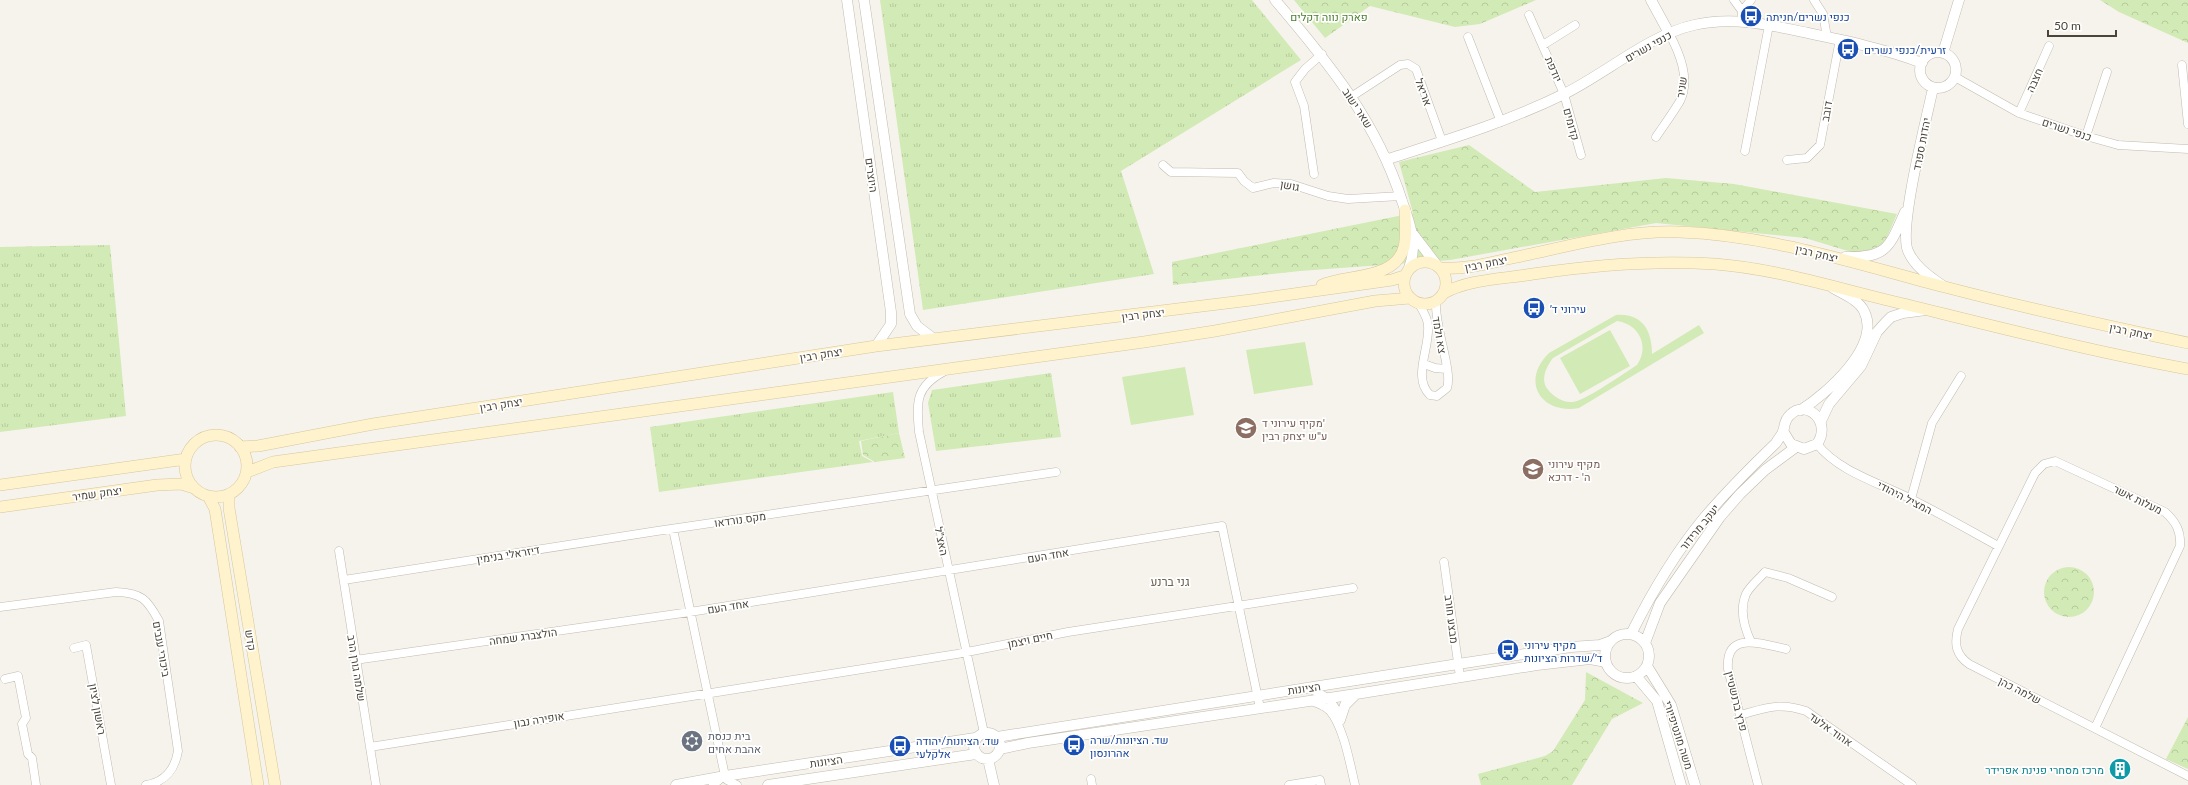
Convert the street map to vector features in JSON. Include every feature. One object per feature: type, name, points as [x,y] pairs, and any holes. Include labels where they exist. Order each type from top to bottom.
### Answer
[{"type":"main road","points":[[1306,292],[1335,280],[1379,272],[1394,265],[1403,249],[1405,210]]},
{"type":"main road","name":"יצחק רבין","points":[[1438,266],[1478,265],[1612,237],[1677,232],[1741,237],[1836,257],[1945,287],[2188,343]]},
{"type":"main road","points":[[247,472],[273,462],[1215,331],[1375,301],[1414,301],[1428,304],[1440,297],[1446,283],[1438,266],[1430,262],[1419,262],[1406,272],[1404,290],[1414,301]]},
{"type":"main road","name":"יצחק רבין","points":[[1440,297],[1464,285],[1572,268],[1672,262],[1717,264],[1759,271],[1831,287],[2119,356],[2188,368]]},
{"type":"main road","name":"יצחק רבין","points":[[240,447],[258,446],[373,424],[876,346],[1392,280],[1406,272]]},
{"type":"main road","points":[[223,435],[232,439],[240,447],[247,462],[247,472],[241,485],[229,494],[215,497],[208,496],[194,488],[188,479],[186,459],[192,446],[205,437],[223,435]]},
{"type":"main road","name":"יצחק שמיר","points":[[0,485],[186,459]]},
{"type":"main road","name":"יצחק שמיר","points":[[0,507],[157,485],[181,484],[194,488]]},
{"type":"main road","name":"קדש","points":[[229,494],[231,519],[275,785]]},
{"type":"main road","name":"קדש","points":[[208,496],[215,509],[258,785]]},
{"type":"street","name":"היוצרים","points":[[847,0],[891,312],[891,324],[876,346]]},
{"type":"street","name":"היוצרים","points":[[864,0],[911,319],[916,326],[934,339]]},
{"type":"street","name":"שאר ישוב","points":[[1275,0],[1322,54],[1368,122],[1388,159],[1412,232],[1421,247],[1438,266]]},
{"type":"street","points":[[1651,0],[1669,33]]},
{"type":"street","points":[[1734,0],[1742,16]]},
{"type":"street","points":[[1742,16],[1751,0]]},
{"type":"street","points":[[1814,0],[1823,14],[1827,37]]},
{"type":"street","points":[[1943,53],[1959,0]]},
{"type":"street","name":"יודפת","points":[[1529,15],[1564,94]]},
{"type":"street","name":"כנפי נשרים","points":[[1388,159],[1500,122],[1564,94],[1669,33],[1693,25],[1742,16],[1769,25],[1840,39],[1890,51],[1922,63]]},
{"type":"street","name":"יודפת","points":[[1543,45],[1575,25]]},
{"type":"street","points":[[1745,151],[1769,25]]},
{"type":"street","name":"שניר","points":[[1656,137],[1681,100],[1684,78],[1680,55],[1669,33]]},
{"type":"street","points":[[1468,37],[1500,122]]},
{"type":"street","name":"דובב","points":[[1787,160],[1807,158],[1820,145],[1840,39]]},
{"type":"street","name":"חצבה","points":[[2019,113],[2049,46]]},
{"type":"street","points":[[1943,53],[1955,62],[1956,77],[1949,86],[1938,89],[1933,88],[1922,78],[1922,63],[1930,54],[1943,53]]},
{"type":"street","name":"גושן","points":[[1314,174],[1304,106],[1295,82],[1305,69],[1322,54]]},
{"type":"street","name":"אריאל","points":[[1351,97],[1400,65],[1408,64],[1416,69],[1442,141]]},
{"type":"street","points":[[2182,65],[2188,124]]},
{"type":"street","points":[[2086,136],[2107,72]]},
{"type":"street","name":"כנפי נשרים","points":[[1956,77],[2019,113],[2086,136],[2118,145],[2188,149]]},
{"type":"street","name":"יהדות ספרד","points":[[1910,200],[1933,88]]},
{"type":"street","name":"קדומים","points":[[1564,94],[1581,155]]},
{"type":"street","name":"גושן","points":[[1163,165],[1171,172],[1238,173],[1253,188],[1274,183],[1291,184],[1328,196],[1348,199],[1401,196]]},
{"type":"street","points":[[1836,257],[1860,258],[1880,253],[1892,242],[1910,200]]},
{"type":"street","points":[[1910,200],[1906,229],[1908,251],[1916,265],[1945,287]]},
{"type":"street","name":"שאר ישוב","points":[[1406,272],[1413,254],[1412,232]]},
{"type":"street","points":[[1801,410],[1812,412],[1820,421],[1823,430],[1817,444],[1810,448],[1796,447],[1786,439],[1783,431],[1786,420],[1790,415],[1801,410],[1823,395],[1849,368],[1861,348],[1867,332],[1867,318],[1864,310],[1857,303],[1831,287]]},
{"type":"street","name":"צא ולמד","points":[[1414,301],[1428,326],[1422,373],[1426,392],[1433,396],[1441,394],[1447,388],[1448,378],[1438,328],[1440,297]]},
{"type":"street","points":[[1820,421],[1829,404],[1861,366],[1877,332],[1885,323],[1892,317],[1904,313],[1926,310]]},
{"type":"street","name":"צא ולמד","points":[[1424,364],[1435,368],[1446,369]]},
{"type":"street","name":"האצ\"ל","points":[[955,367],[939,374],[929,382],[919,397],[917,411],[919,432],[966,652],[980,735]]},
{"type":"street","points":[[1911,499],[1932,423],[1961,376]]},
{"type":"street","name":"יעקב מרידור","points":[[1631,634],[1661,580],[1699,525],[1776,443],[1783,431]]},
{"type":"street","name":"המציל היהודי","points":[[1817,444],[1830,458],[1851,471],[1911,499],[1998,546]]},
{"type":"street","name":"יעקב מרידור","points":[[1645,643],[1660,603],[1720,517],[1740,494],[1765,470],[1796,447]]},
{"type":"street","name":"מעלות אשר","points":[[1998,546],[2035,473],[2044,464],[2055,461],[2165,512],[2178,528],[2181,536],[2180,546],[2095,728]]},
{"type":"street","name":"מקס נורדאו","points":[[673,529],[931,489],[1056,472]]},
{"type":"street","name":"אחד העם","points":[[690,612],[1222,526],[1260,708]]},
{"type":"street","points":[[673,529],[725,776],[728,780],[737,785]]},
{"type":"street","name":"דיזראלי בנימין","points":[[344,580],[673,529]]},
{"type":"street","name":"שלמה כהן","points":[[1998,546],[1955,638],[1957,649],[1961,658],[2188,776]]},
{"type":"street","name":"שלמה גורן הרב","points":[[339,551],[376,785]]},
{"type":"street","name":"מבצע חורב","points":[[1444,562],[1460,677]]},
{"type":"street","points":[[1751,642],[1744,626],[1744,602],[1747,593],[1765,572],[1788,578],[1832,597]]},
{"type":"street","name":"חיים ויצמן","points":[[708,695],[966,652],[1068,632],[1353,588]]},
{"type":"street","name":"ביכורי ענבים","points":[[0,606],[116,592],[133,592],[150,603],[159,621],[178,751],[171,770],[163,780],[146,785]]},
{"type":"street","name":"הולצברג שמחה","points":[[356,660],[690,612]]},
{"type":"street","points":[[1624,634],[1631,634],[1645,643],[1649,654],[1647,666],[1636,676],[1628,678],[1615,674],[1606,662],[1607,647],[1611,641],[1624,634]]},
{"type":"street","name":"הציונות","points":[[997,737],[1458,664],[1571,647],[1600,645],[1611,641]]},
{"type":"street","name":"פרץ ברנשטיין","points":[[1758,785],[1727,658],[1732,648],[1740,643],[1751,642],[1786,649]]},
{"type":"street","name":"ראשון לציון","points":[[74,648],[86,646],[111,785]]},
{"type":"street","name":"הציונות","points":[[1000,749],[1028,743],[1311,701],[1460,677],[1590,659],[1606,662]]},
{"type":"street","name":"משה מונטיפיורי","points":[[1647,666],[1664,690],[1671,705],[1695,785]]},
{"type":"street","points":[[5,679],[18,676],[26,718],[22,724],[28,754],[32,758],[36,785]]},
{"type":"street","name":"משה מונטיפיורי","points":[[1636,676],[1657,701],[1681,785]]},
{"type":"street","points":[[1306,688],[1328,698],[1335,706],[1340,720],[1342,736],[1355,785]]},
{"type":"street","points":[[1340,720],[1345,705],[1356,694]]},
{"type":"street","name":"אופירה נבון","points":[[370,747],[569,714],[708,695]]},
{"type":"street","points":[[1311,701],[1329,710],[1342,736]]},
{"type":"street","name":"אהוד אלעד","points":[[1740,715],[1774,706],[1790,706],[1806,711],[1912,785]]},
{"type":"street","points":[[991,733],[997,737],[1000,749],[995,756],[988,759],[976,754],[973,746],[980,735],[991,733]]},
{"type":"street","name":"הציונות","points":[[676,785],[980,735]]},
{"type":"street","name":"הציונות","points":[[768,785],[976,754]]},
{"type":"street","points":[[988,759],[994,785]]},
{"type":"street","points":[[713,785],[725,776]]},
{"type":"street","points":[[1289,785],[1320,780],[1321,785]]},
{"type":"green space","points":[[880,0],[1252,0],[1301,60],[1121,171],[1154,274],[923,310]]},
{"type":"green space","name":"פארק נווה דקלים","points":[[1294,0],[1536,0],[1480,24],[1455,27],[1370,6],[1325,38]]},
{"type":"green space","points":[[2100,0],[2188,0],[2188,43],[2119,12]]},
{"type":"green space","points":[[1469,145],[1535,192],[1666,178],[1734,184],[1897,214],[1884,244],[1858,254],[1805,238],[1656,223],[1450,260],[1300,271],[1173,285],[1172,262],[1413,213],[1399,162]]},
{"type":"green space","points":[[110,245],[126,416],[0,432],[0,247]]},
{"type":"green space","points":[[1616,315],[1633,317],[1644,325],[1652,345],[1652,354],[1699,325],[1704,333],[1579,408],[1566,409],[1554,406],[1545,401],[1539,394],[1536,385],[1536,374],[1540,364],[1549,353]],"holes":[[[1617,321],[1631,326],[1640,337],[1642,351],[1641,358],[1637,365],[1578,401],[1564,401],[1554,396],[1548,390],[1544,376],[1553,358]]]},
{"type":"green space","points":[[1610,330],[1630,366],[1580,394],[1560,358]]},
{"type":"green space","points":[[1305,342],[1313,385],[1254,394],[1246,350]]},
{"type":"green space","points":[[1185,367],[1194,415],[1131,425],[1122,377]]},
{"type":"green space","points":[[1051,373],[1061,437],[936,451],[928,403],[932,390]]},
{"type":"green space","points":[[893,392],[899,433],[859,441],[862,456],[873,462],[659,492],[650,427]]},
{"type":"green space","points":[[899,433],[905,458],[875,462],[863,455],[861,441]]},
{"type":"green space","points":[[2069,567],[2079,569],[2087,574],[2092,582],[2094,592],[2092,602],[2087,610],[2079,615],[2069,617],[2059,615],[2051,610],[2046,602],[2044,592],[2046,582],[2051,574],[2059,569]]},
{"type":"green space","points":[[1586,672],[1643,703],[1612,719],[1572,785],[1481,785],[1478,774],[1545,756],[1553,751],[1585,700]]},
{"type":"green space","points":[[2188,717],[2188,769],[2166,759]]},
{"type":"place","name":"כנפי נשרים/חניתה","points":[[1751,16]]},
{"type":"place","name":"זרעית/כנפי נשרים","points":[[1848,49]]},
{"type":"place","name":"עירוני ד׳","points":[[1534,308]]},
{"type":"place","name":"מקיף עירוני ד' ע\"ש יצחק רבין","points":[[1246,428]]},
{"type":"place","name":"מקיף עירוני ה' - דרכא","points":[[1533,469]]},
{"type":"place","name":"מקיף עירוני ד׳/שדרות הציונות","points":[[1508,650]]},
{"type":"place","name":"בית כנסת אהבת אחים","points":[[692,741]]},
{"type":"place","name":"שד. הציונות/שרה אהרונסון","points":[[1074,745]]},
{"type":"place","name":"שד. הציונות/יהודה אלקלעי","points":[[900,746]]},
{"type":"place","name":"מרכז מסחרי פנינת אפרידר","points":[[2120,769]]},
{"type":"district","name":"גני ברנע","points":[[1170,581]]}]
